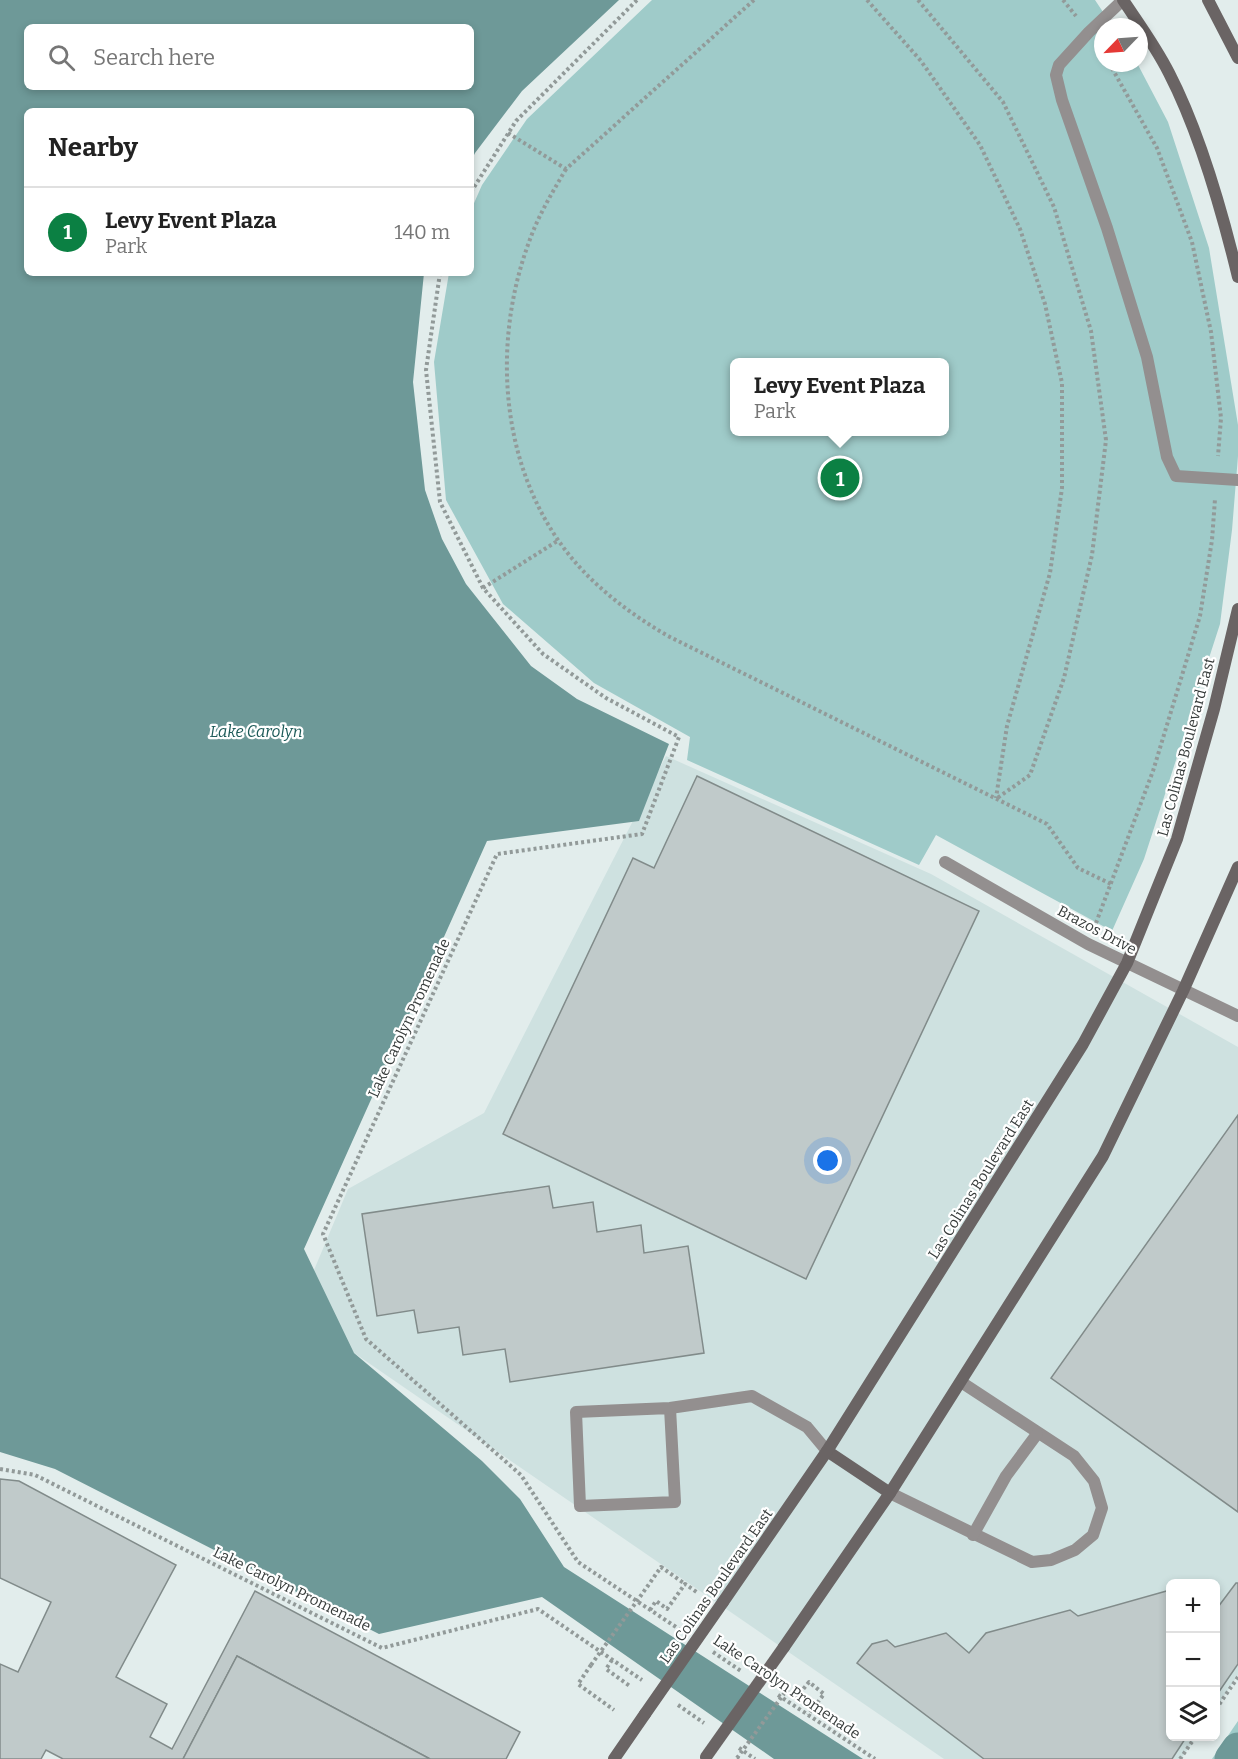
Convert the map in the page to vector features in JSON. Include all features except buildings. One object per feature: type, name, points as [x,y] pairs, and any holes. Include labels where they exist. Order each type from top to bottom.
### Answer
[{"type":"main road","points":[[1123,0],[1150,38],[1170,74],[1195,133],[1227,232],[1238,277]]},
{"type":"main road","points":[[1208,0],[1238,58]]},
{"type":"main road","name":"Las Colinas Boulevard East","points":[[614,1759],[827,1451],[1083,1044],[1127,963],[1177,839],[1214,709],[1238,609]]},
{"type":"main road","points":[[705,1758],[890,1493],[1104,1156],[1183,991],[1238,867]]},
{"type":"main road","points":[[827,1451],[890,1493]]},
{"type":"street","points":[[1123,0],[1059,65],[1056,75],[1062,100],[1107,228],[1147,357],[1167,457],[1176,476],[1238,480]]},
{"type":"street","name":"Brazos Drive","points":[[945,862],[1088,944],[1238,1016]]},
{"type":"street","points":[[890,1493],[973,1536],[1032,1562],[1051,1560],[1075,1550],[1093,1535],[1102,1508],[1094,1481],[1074,1456],[1037,1434],[961,1382]]},
{"type":"street","points":[[670,1408],[675,1502],[580,1506],[576,1412],[670,1408],[752,1396],[807,1427],[827,1451]]},
{"type":"street","points":[[973,1536],[1006,1476],[1037,1434]]},
{"type":"path","points":[[474,187],[516,121],[637,0]]},
{"type":"path","points":[[754,0],[566,169],[545,204],[529,241],[517,280],[510,316],[507,352],[507,388],[511,425],[519,460],[531,491],[546,521],[586,575],[639,619],[668,636],[1047,824],[1078,868],[1111,884]]},
{"type":"path","points":[[867,0],[921,61],[980,146],[1020,229],[1045,304],[1062,383],[1062,488],[1050,573],[1007,726],[996,799]]},
{"type":"path","points":[[918,0],[1003,102],[1054,207],[1090,331],[1106,440],[1092,555],[1064,678],[1030,775],[996,799]]},
{"type":"path","points":[[1088,944],[1153,771],[1200,616],[1212,540],[1221,418],[1211,332],[1192,242],[1157,148],[1114,72]]},
{"type":"path","points":[[508,133],[566,169]]},
{"type":"path","name":"Lake Carolyn Promenade","points":[[440,276],[426,370],[440,502],[483,588],[543,654],[606,698],[680,737],[642,834],[497,854],[323,1234],[366,1339],[521,1475],[578,1562],[679,1629]]},
{"type":"path","points":[[483,588],[559,540]]},
{"type":"path","name":"Lake Carolyn Promenade","points":[[0,1469],[35,1475],[382,1648],[538,1608],[651,1686]]},
{"type":"path","points":[[614,1710],[578,1684],[661,1567],[698,1593]]},
{"type":"path","points":[[650,1610],[656,1601],[667,1609],[685,1584]]},
{"type":"path","name":"Lake Carolyn Promenade","points":[[709,1649],[749,1675]]},
{"type":"path","points":[[612,1660],[606,1669],[631,1687]]},
{"type":"path","points":[[1220,1702],[1238,1677]]},
{"type":"path","points":[[738,1758],[786,1691],[796,1698],[809,1682],[824,1694],[808,1715]]},
{"type":"path","name":"Lake Carolyn Promenade","points":[[768,1689],[875,1759]]},
{"type":"path","points":[[670,1700],[708,1726]]},
{"type":"path","points":[[1180,1759],[1193,1741]]},
{"type":"path","points":[[736,1746],[755,1759]]},
{"type":"shaded area","points":[[652,0],[1095,0],[1107,18],[1094,18],[1094,72],[1142,72],[1168,122],[1209,248],[1238,425],[1232,530],[1220,624],[1144,859],[1112,931],[936,835],[919,865],[687,760],[690,737],[594,683],[503,604],[446,500],[434,362],[448,276],[474,276],[474,203],[482,185],[527,119]]},
{"type":"shaded area","points":[[666,756],[931,874],[1238,1047],[1238,1675],[1220,1702],[1220,1579],[1166,1579],[1166,1741],[1193,1741],[1181,1759],[944,1759],[296,1313],[348,1189],[484,1113]]},
{"type":"shaded area","points":[[1238,1721],[1238,1759],[1212,1759]]},
{"type":"water","name":"Lake Carolyn","points":[[0,0],[619,0],[522,91],[474,155],[474,108],[24,108],[24,276],[424,276],[413,382],[425,490],[442,539],[466,584],[531,666],[577,699],[669,744],[639,821],[487,841],[304,1249],[354,1353],[482,1461],[520,1499],[564,1567],[863,1759],[774,1759],[542,1597],[379,1634],[55,1469],[0,1452]]},
{"type":"waterway","points":[[1231,1759],[1238,1749]]},
{"type":"place","name":"Levy Event Plaza","points":[[840,478]]}]
